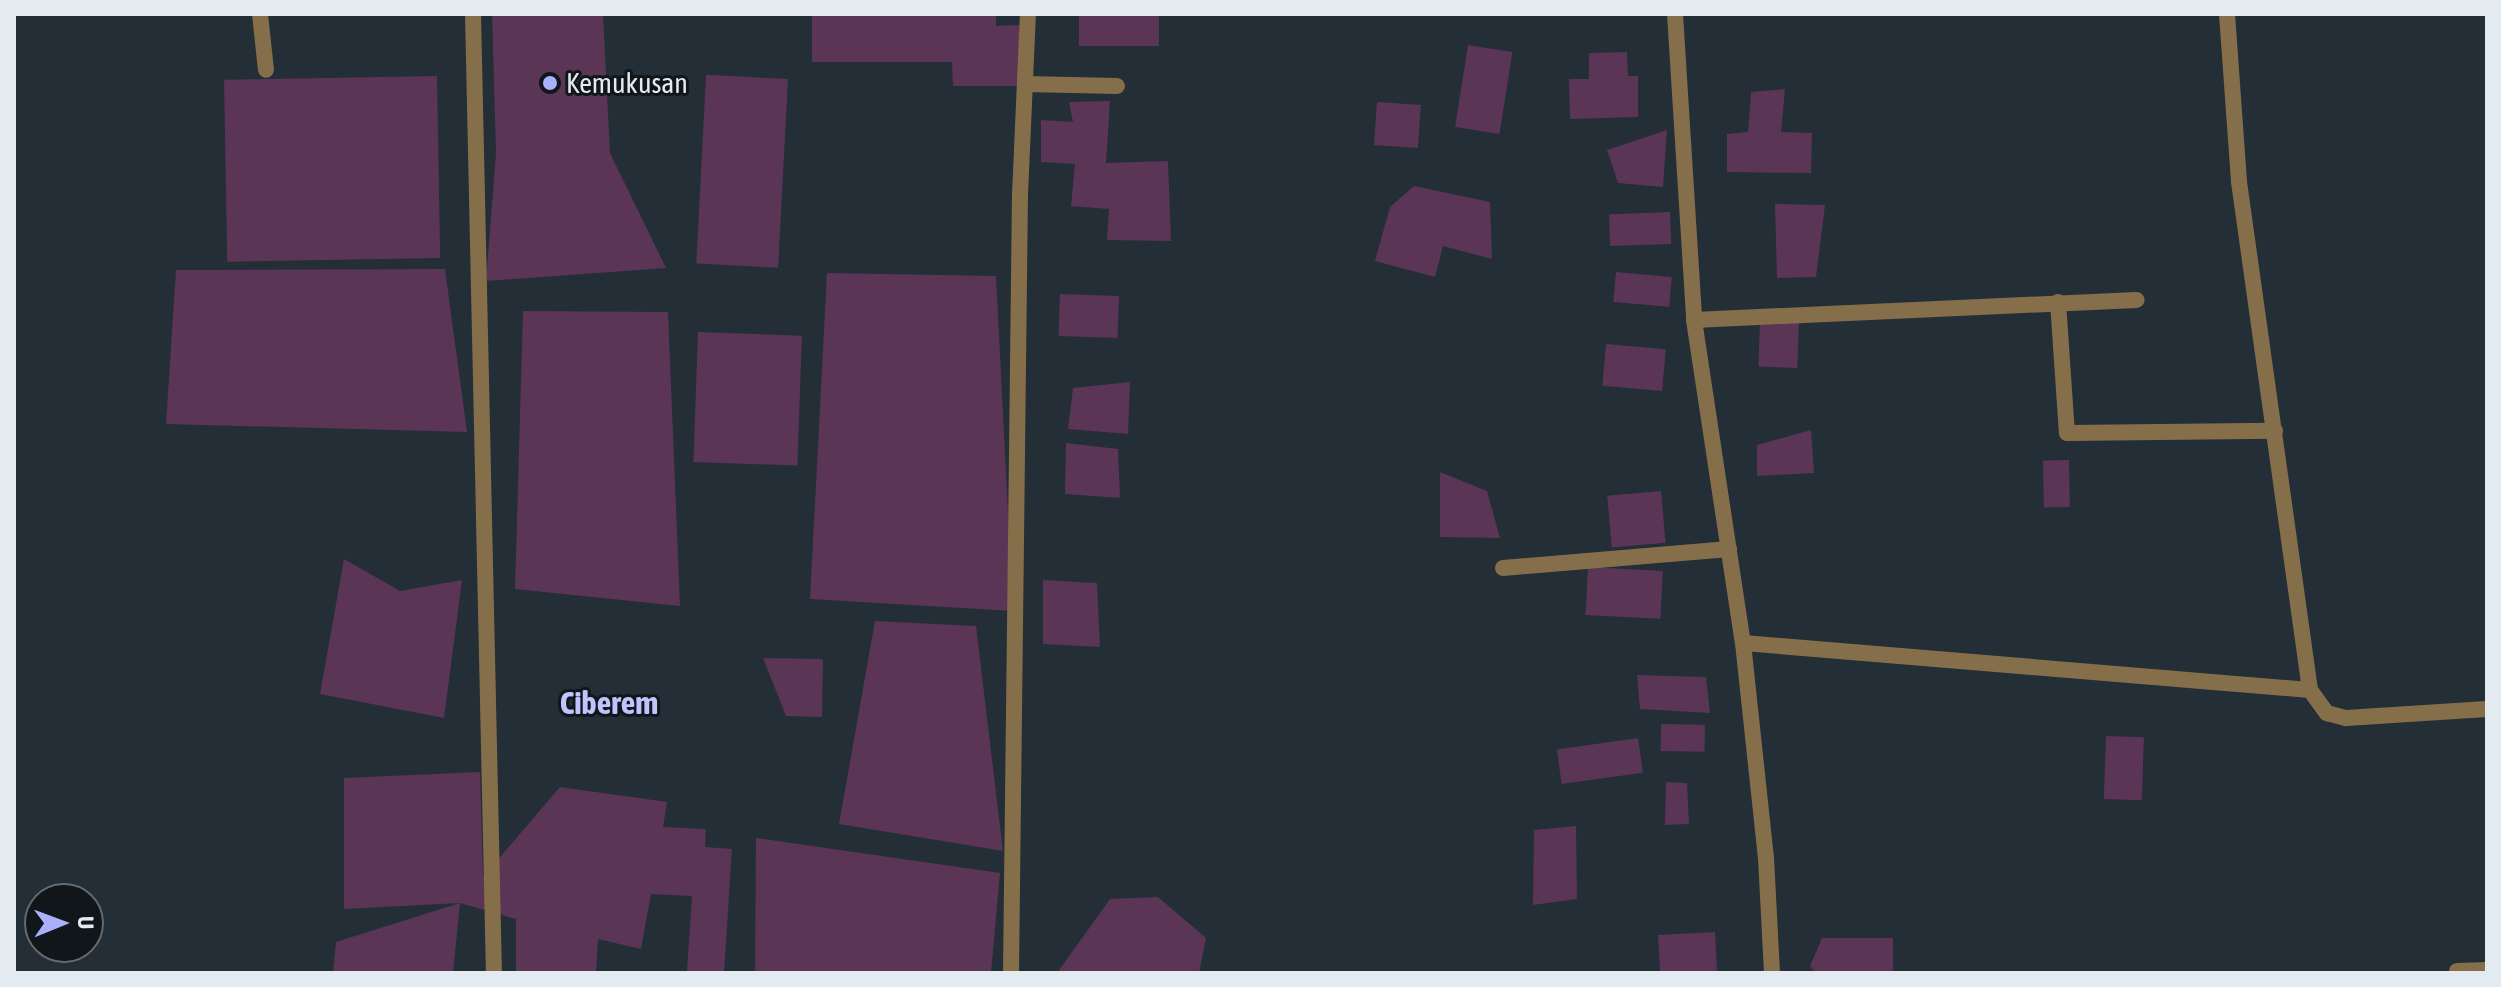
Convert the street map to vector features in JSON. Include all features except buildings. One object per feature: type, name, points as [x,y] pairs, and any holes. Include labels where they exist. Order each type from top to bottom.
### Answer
[{"type":"street","points":[[260,14],[266,70]]},
{"type":"street","points":[[473,14],[494,973]]},
{"type":"street","points":[[1011,973],[1028,14]]},
{"type":"street","points":[[1675,14],[1694,320],[1743,643],[1766,858],[1772,973]]},
{"type":"street","points":[[2227,14],[2239,182],[2310,690],[2327,713],[2346,718],[2487,709]]},
{"type":"street","points":[[1025,84],[1117,86]]},
{"type":"street","points":[[1694,320],[2137,300]]},
{"type":"street","points":[[2058,302],[2067,433],[2275,431]]},
{"type":"street","points":[[1503,568],[1729,549]]},
{"type":"street","points":[[1743,643],[2310,690]]},
{"type":"street","points":[[2457,971],[2487,970]]},
{"type":"place","name":"Kemukusan","points":[[550,83]]},
{"type":"district","name":"Ciberem","points":[[609,703]]}]
